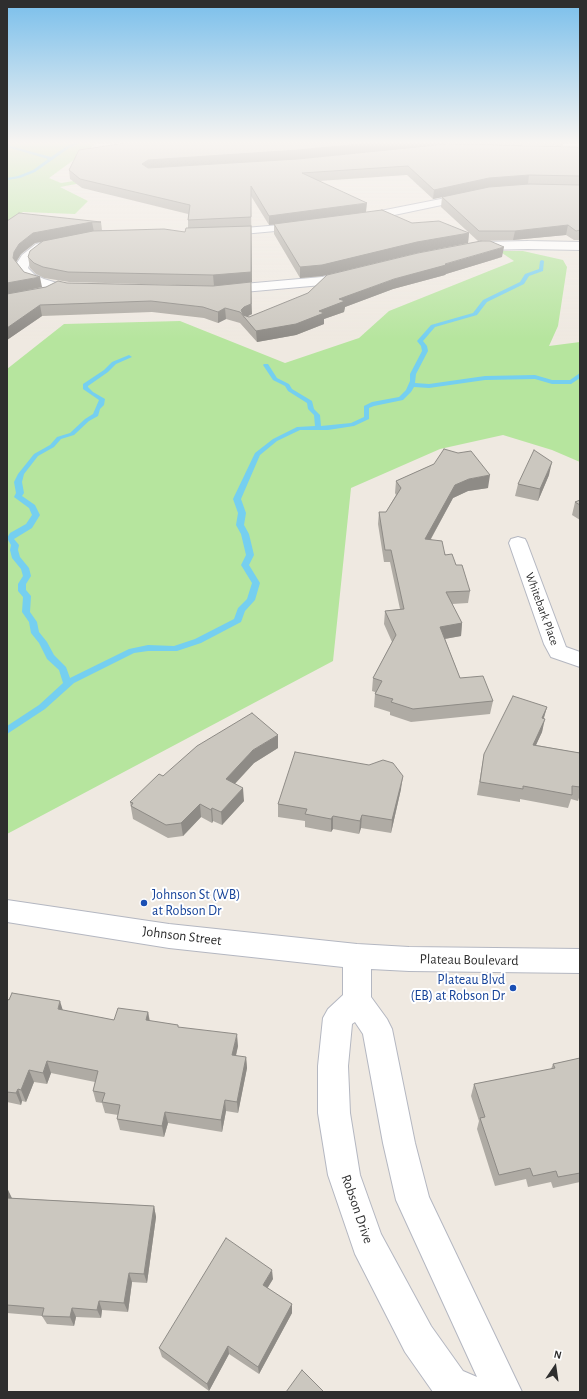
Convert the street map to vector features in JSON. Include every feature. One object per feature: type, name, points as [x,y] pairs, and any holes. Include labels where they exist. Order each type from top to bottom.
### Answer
[{"type":"street","points":[[350,219],[412,208]]},
{"type":"street","points":[[210,234],[282,229],[312,224]]},
{"type":"street","points":[[63,242],[40,247],[23,263],[22,269],[31,278],[56,287],[90,290]]},
{"type":"street","points":[[459,250],[482,246],[580,246]]},
{"type":"street","points":[[206,291],[322,281],[358,272]]},
{"type":"street","points":[[307,295],[322,281]]},
{"type":"street","points":[[38,294],[56,287]]},
{"type":"street","name":"Whitebark Place","points":[[518,543],[558,652],[580,660]]},
{"type":"street","name":"Johnson Street","points":[[7,912],[168,936],[357,956]]},
{"type":"street","points":[[357,956],[357,1001],[377,1028],[399,1143],[413,1200],[504,1392]]},
{"type":"street","name":"Plateau Boulevard","points":[[357,956],[409,959],[580,962]]},
{"type":"street","name":"Robson Drive","points":[[357,1001],[338,1018],[333,1066],[334,1114],[344,1175],[367,1242],[418,1339],[450,1384],[468,1392]]},
{"type":"green space","points":[[7,208],[81,208],[75,214],[23,212],[7,222]]},
{"type":"green space","points":[[499,251],[523,251],[563,260],[567,267],[558,326],[549,346],[580,342],[580,462],[552,450],[503,435],[440,449],[351,488],[333,661],[7,834],[7,369],[64,324],[180,321],[285,363],[359,338],[389,311],[514,261]]},
{"type":"building","points":[[190,208],[251,208],[251,217],[188,220]]},
{"type":"building","points":[[264,208],[327,208],[269,216]]},
{"type":"building","points":[[454,208],[580,208],[580,230],[576,231],[568,225],[515,231],[479,231]]},
{"type":"building","points":[[382,210],[412,223],[439,221],[469,233],[417,242],[322,265],[300,267],[274,224]]},
{"type":"building","points":[[19,213],[101,222],[92,222],[33,233],[19,244],[14,252],[13,258],[24,272],[40,277],[7,283],[7,221]]},
{"type":"building","points":[[251,226],[251,272],[213,275],[68,272],[43,267],[34,263],[28,257],[30,251],[43,241],[93,231],[164,229],[185,232],[186,228]]},
{"type":"building","points":[[481,241],[490,241],[504,247],[394,279],[339,299],[345,301],[319,311],[324,313],[296,324],[256,331],[240,312],[225,308],[218,312],[203,307],[151,301],[40,305],[7,328],[7,294],[46,287],[58,281],[67,283],[213,286],[251,282],[251,304],[241,310],[243,315],[249,317],[308,293],[327,275],[418,253]]},
{"type":"building","points":[[444,449],[458,453],[471,451],[490,475],[469,479],[455,485],[425,539],[442,541],[445,555],[452,554],[456,565],[462,565],[470,591],[446,592],[462,623],[440,627],[460,678],[483,676],[493,701],[413,709],[391,702],[393,699],[375,694],[382,681],[373,678],[396,635],[385,611],[404,609],[391,550],[385,550],[379,512],[386,512],[401,488],[396,481],[434,464]]},
{"type":"building","points":[[534,450],[552,462],[540,489],[518,484]]},
{"type":"building","points":[[580,500],[580,505],[575,502]]},
{"type":"building","points":[[513,696],[547,707],[542,718],[545,719],[533,745],[580,753],[580,787],[572,786],[572,795],[523,786],[523,789],[480,782],[484,754]]},
{"type":"building","points":[[252,713],[278,735],[253,750],[226,779],[243,788],[221,812],[212,808],[211,810],[200,804],[181,823],[166,825],[131,806],[133,803],[130,802],[159,774],[163,776],[197,746]]},
{"type":"building","points":[[295,752],[369,765],[383,760],[393,763],[403,776],[392,820],[362,815],[360,821],[333,816],[331,819],[305,814],[307,809],[278,804]]},
{"type":"building","points":[[12,993],[60,1001],[58,1009],[114,1020],[118,1008],[148,1012],[146,1020],[178,1025],[178,1027],[237,1034],[232,1055],[246,1057],[237,1102],[225,1100],[221,1120],[165,1112],[162,1126],[117,1119],[120,1105],[102,1102],[105,1093],[93,1091],[98,1071],[47,1061],[43,1073],[29,1070],[21,1090],[18,1089],[16,1093],[7,1092],[7,999],[9,1000]]},
{"type":"building","points":[[580,1058],[580,1173],[558,1177],[556,1171],[533,1176],[530,1168],[499,1175],[480,1118],[485,1117],[474,1084],[555,1068],[553,1064]]},
{"type":"building","points":[[7,1198],[154,1206],[144,1274],[129,1273],[124,1303],[99,1301],[97,1310],[72,1308],[70,1317],[42,1316],[44,1308],[7,1305]]},
{"type":"building","points":[[226,1238],[272,1270],[263,1285],[292,1304],[258,1367],[228,1346],[207,1384],[159,1348]]},
{"type":"building","points":[[302,1370],[324,1392],[286,1392]]},
{"type":"waterway","points":[[411,385],[413,374],[425,351],[424,346],[420,341],[433,326],[475,314],[485,301],[522,283],[527,275],[541,270],[542,261]]},
{"type":"waterway","points":[[68,683],[63,669],[50,657],[43,642],[35,633],[33,622],[26,612],[27,596],[22,591],[22,584],[27,576],[25,568],[16,558],[14,550],[15,545],[10,539],[13,535],[29,526],[36,515],[32,507],[18,497],[20,493],[18,482],[21,474],[36,455],[52,446],[59,438],[72,434],[87,420],[96,415],[102,399],[91,393],[85,388],[85,385],[106,371],[114,363],[129,357]]},
{"type":"waterway","points":[[266,365],[275,379],[287,385],[290,390],[310,402],[311,409],[317,415],[318,427]]},
{"type":"waterway","points":[[411,385],[429,386],[485,378],[535,377],[552,382],[571,382],[580,375]]},
{"type":"waterway","points":[[7,731],[42,707],[71,681],[132,651],[148,648],[174,649],[198,641],[238,620],[241,610],[251,600],[256,583],[245,565],[250,555],[245,534],[240,525],[242,513],[237,499],[257,454],[275,440],[299,428],[328,428],[352,425],[367,418],[366,407],[372,404],[401,399],[409,391],[411,385]]},
{"type":"place","name":"Johnson St (WB) at Robson Dr","points":[[144,903]]},
{"type":"place","name":"Plateau Blvd (EB) at Robson Dr","points":[[513,988]]}]
